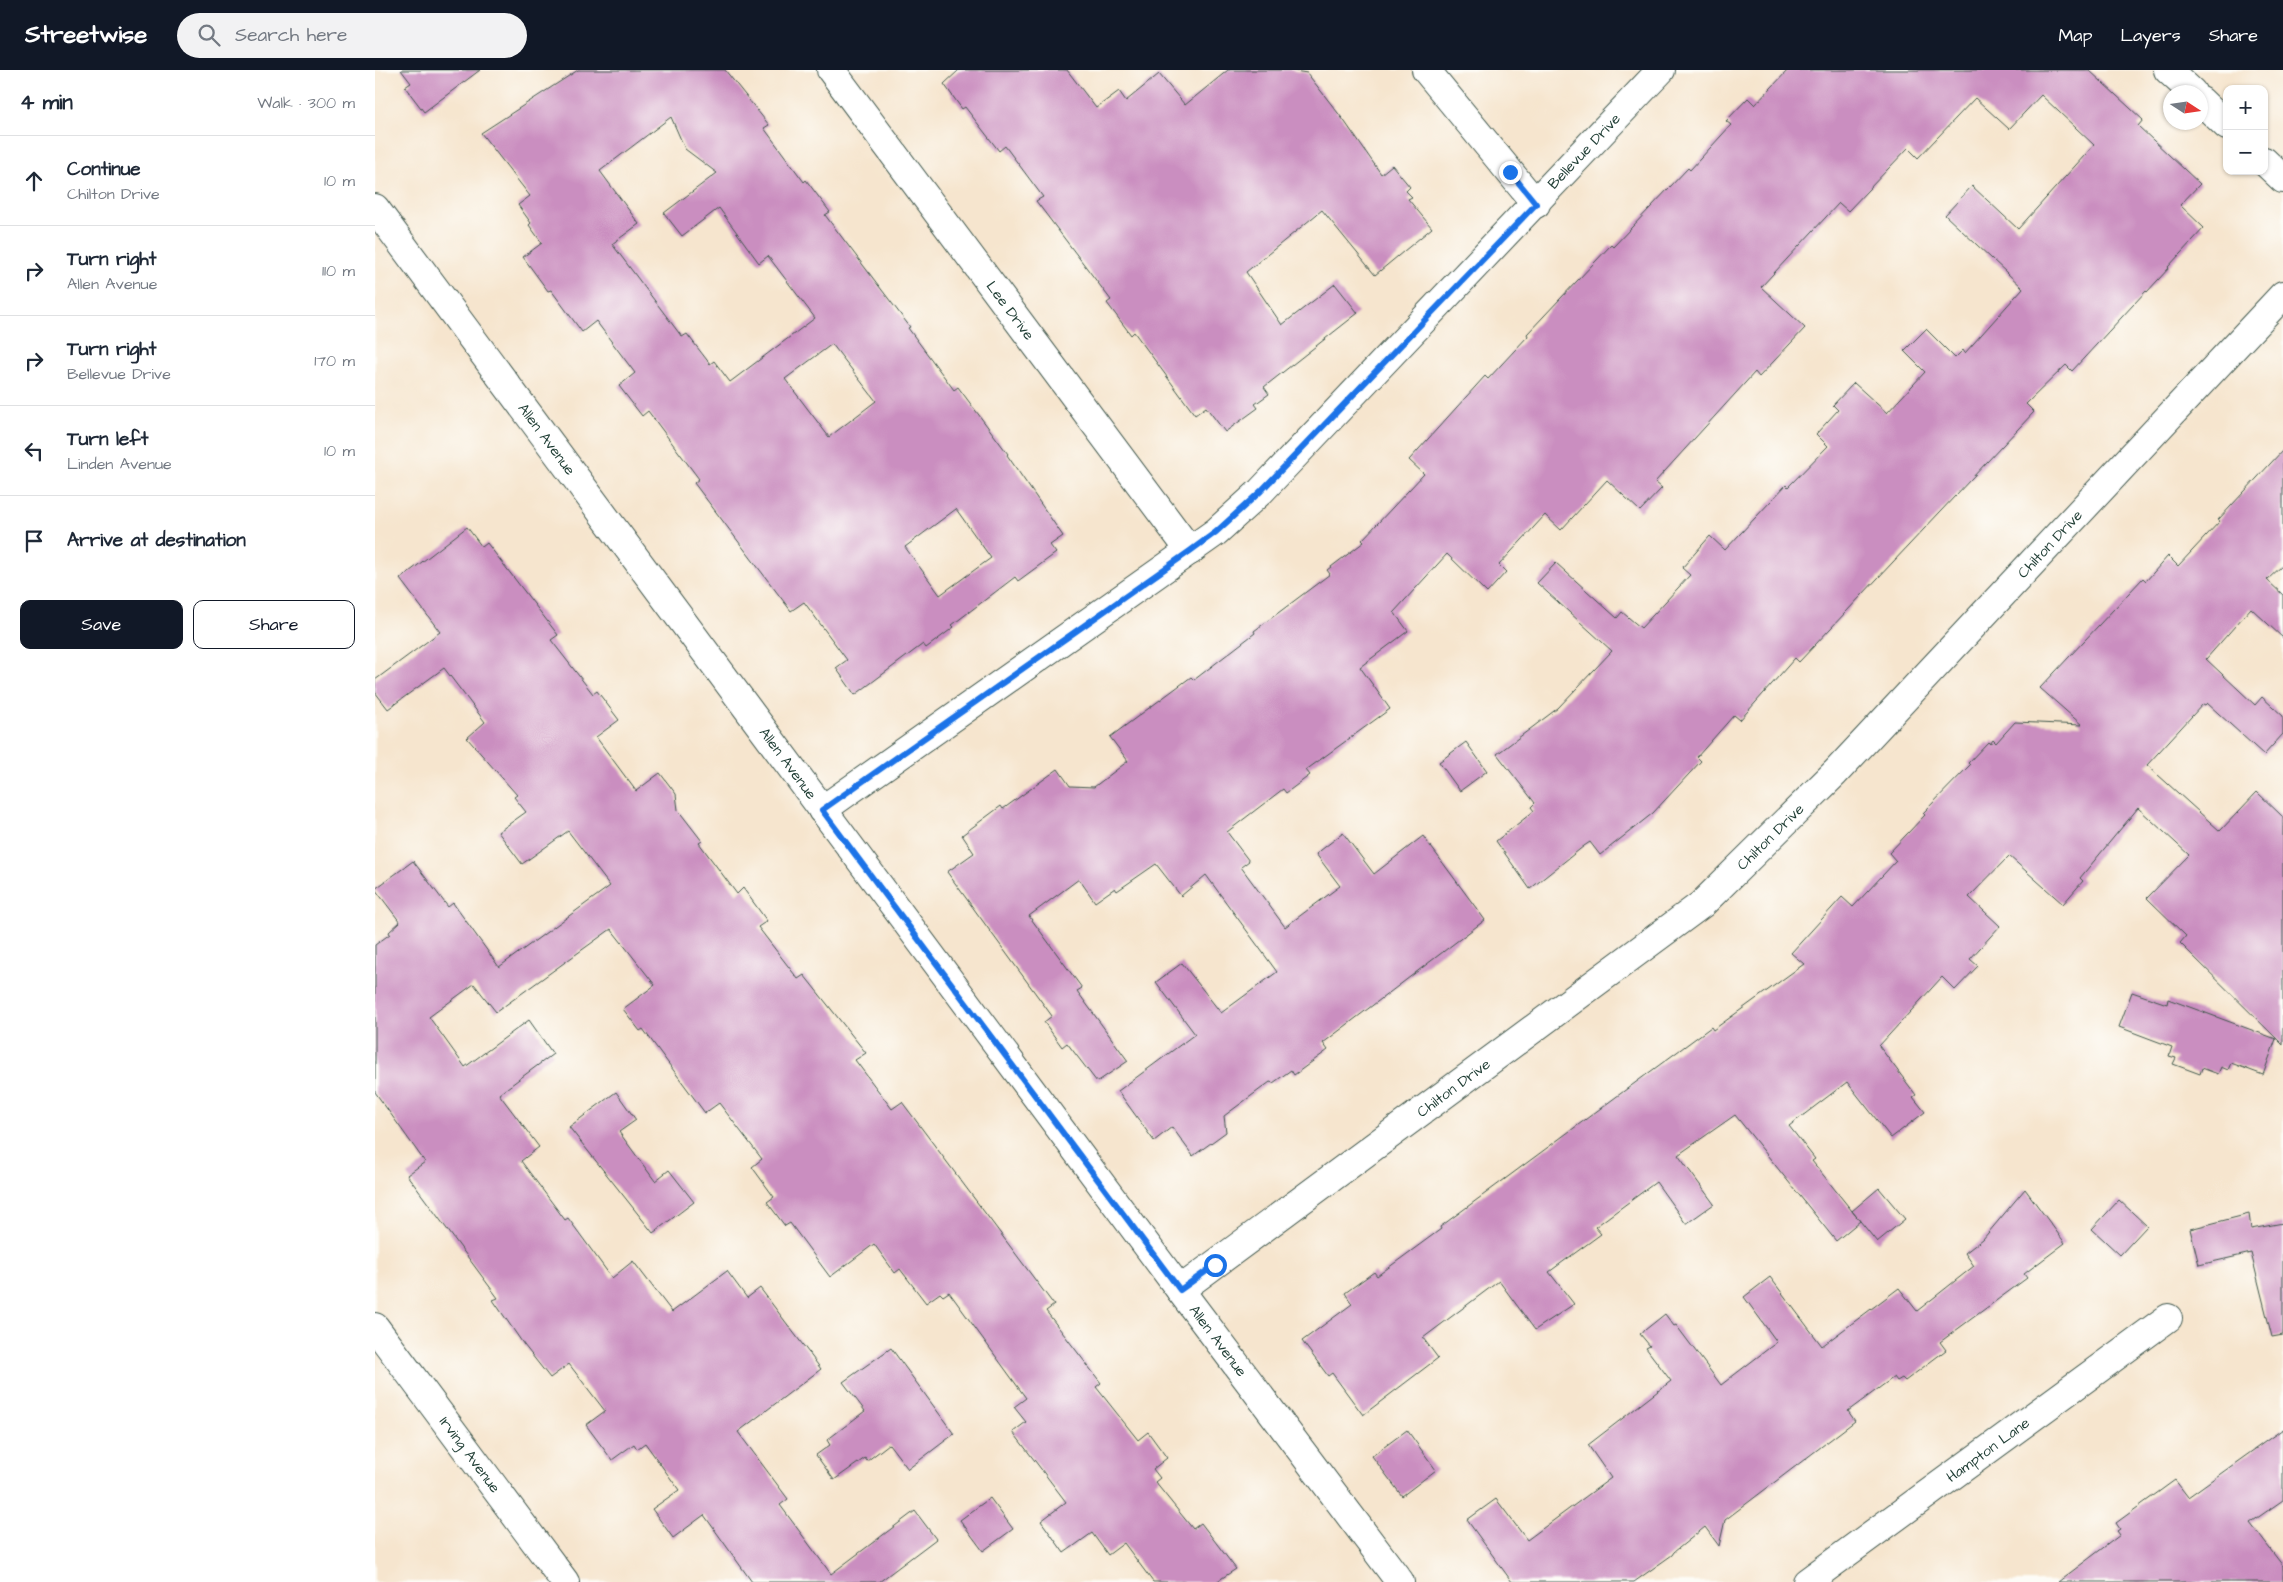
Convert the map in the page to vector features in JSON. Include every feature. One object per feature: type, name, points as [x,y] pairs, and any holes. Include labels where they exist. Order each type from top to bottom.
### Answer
[{"type":"street","name":"Lee Drive","points":[[831,70],[1190,551]]},
{"type":"street","points":[[1426,70],[1536,204]]},
{"type":"street","name":"Bellevue Drive","points":[[822,810],[1216,532],[1261,491],[1536,204],[1661,70]]},
{"type":"street","points":[[2168,70],[2184,85]]},
{"type":"street","points":[[2208,108],[2223,122]]},
{"type":"street","points":[[2268,165],[2283,179]]},
{"type":"street","name":"Allen Avenue","points":[[375,208],[1180,1290],[1400,1582]]},
{"type":"street","name":"Chilton Drive","points":[[1180,1290],[1703,904],[1835,773],[2283,296]]},
{"type":"street","name":"Hampton Lane","points":[[1807,1582],[2168,1318]]},
{"type":"street","name":"Irving Avenue","points":[[375,1327],[565,1582]]},
{"type":"building","points":[[401,70],[480,70],[424,112],[405,87],[411,83]]},
{"type":"building","points":[[578,70],[725,70],[769,125],[764,128],[804,182],[806,180],[830,212],[825,215],[910,327],[908,328],[954,390],[958,387],[1008,454],[1063,536],[1050,545],[1056,553],[1018,581],[1015,577],[952,625],[954,627],[926,648],[923,644],[855,695],[836,668],[847,660],[804,602],[791,611],[694,483],[699,479],[648,411],[642,416],[619,386],[635,373],[596,321],[582,332],[551,290],[548,291],[523,257],[542,243],[518,205],[530,196],[481,133]],"holes":[[[671,117],[685,149],[717,173],[664,213],[682,236],[719,208],[759,263],[768,256],[815,318],[730,382],[714,361],[710,364],[687,334],[682,337],[612,244],[639,224],[600,171]],[[832,344],[876,401],[829,437],[785,379]],[[956,509],[991,558],[940,595],[905,547]]]},
{"type":"building","points":[[959,70],[1067,70],[1096,108],[1119,91],[1126,101],[1159,74],[1185,105],[1228,70],[1289,70],[1307,73],[1345,122],[1381,174],[1392,165],[1410,187],[1406,191],[1412,197],[1408,199],[1432,228],[1375,275],[1322,210],[1246,272],[1282,325],[1335,284],[1358,313],[1264,387],[1269,394],[1255,404],[1258,408],[1225,432],[1206,407],[1195,415],[1134,332],[1131,335],[1107,303],[1111,300],[1036,201],[1043,197],[1005,146],[999,151],[965,107],[962,109],[944,84]]},
{"type":"building","points":[[1788,70],[2089,70],[2143,120],[2138,126],[2200,184],[2180,205],[2204,228],[2147,292],[2072,371],[2066,365],[2026,404],[2034,412],[1799,662],[1795,658],[1740,720],[1734,715],[1697,757],[1701,761],[1653,813],[1600,855],[1590,842],[1530,889],[1496,841],[1534,811],[1531,807],[1535,803],[1497,754],[1558,708],[1612,651],[1537,583],[1556,563],[1617,618],[1622,612],[1641,628],[1690,575],[1682,568],[1710,536],[1725,550],[1786,485],[1788,487],[1828,446],[1816,434],[1838,410],[1833,405],[1854,383],[1887,413],[1925,372],[1904,351],[1926,329],[1955,358],[1963,350],[1965,353],[2023,288],[1945,215],[1972,186],[2018,229],[2094,145],[2041,95],[2009,129],[1975,98],[1918,158],[1908,148],[1848,211],[1839,203],[1761,287],[1805,328],[1759,377],[1755,372],[1655,482],[1662,488],[1640,511],[1607,480],[1561,530],[1545,515],[1499,565],[1506,572],[1487,593],[1447,554],[1394,612],[1408,631],[1360,667],[1390,709],[1306,770],[1310,775],[1286,793],[1283,789],[1227,832],[1249,861],[1241,867],[1285,927],[1340,886],[1316,854],[1343,833],[1374,874],[1423,836],[1485,920],[1323,1043],[1328,1050],[1294,1075],[1291,1070],[1273,1083],[1270,1082],[1224,1116],[1226,1132],[1193,1156],[1172,1127],[1154,1141],[1118,1091],[1195,1034],[1156,982],[1182,963],[1221,1013],[1277,972],[1206,875],[1181,896],[1156,864],[1117,891],[1115,888],[1095,902],[1079,879],[1029,916],[1082,988],[1077,991],[1128,1061],[1097,1082],[1067,1043],[1062,1047],[1044,1022],[1052,1016],[947,872],[974,853],[962,835],[1001,806],[1003,809],[1058,769],[1070,786],[1094,787],[1128,761],[1110,737],[1191,677],[1194,680],[1255,633],[1254,631],[1330,574],[1327,570],[1364,542],[1362,540],[1424,474],[1409,460],[1485,376],[1488,379],[1528,336],[1527,334],[1611,245],[1613,247],[1688,168],[1690,170],[1731,125],[1726,121],[1748,98],[1755,105]]},
{"type":"building","points":[[2283,450],[2283,565],[2267,580],[2283,595],[2283,638],[2251,608],[2206,659],[2255,705],[2262,697],[2283,716],[2283,734],[2264,755],[2207,703],[2203,704],[2147,765],[2220,831],[2257,792],[2283,817],[2283,1045],[2180,943],[2186,936],[2147,898],[2189,855],[2138,808],[2080,878],[2083,881],[2063,904],[2009,856],[1969,897],[2000,926],[1970,959],[1978,966],[1955,990],[1942,977],[1879,1046],[1916,1095],[1913,1097],[1925,1112],[1891,1138],[1847,1082],[1789,1126],[1815,1159],[1812,1161],[1860,1221],[1836,1241],[1735,1115],[1678,1155],[1714,1204],[1686,1224],[1656,1182],[1595,1227],[1601,1234],[1549,1272],[1574,1304],[1535,1330],[1499,1281],[1423,1338],[1438,1358],[1363,1415],[1332,1373],[1328,1376],[1302,1341],[1352,1304],[1345,1293],[1374,1272],[1377,1276],[1441,1229],[1440,1227],[1711,1027],[1713,1030],[1804,964],[1791,953],[1842,897],[1853,907],[1896,861],[1889,853],[1925,815],[1923,813],[1970,765],[1968,763],[1988,742],[1990,744],[1993,740],[1996,743],[2015,722],[2082,725],[2040,688],[2143,578],[2146,581],[2168,556],[2178,566]]},
{"type":"building","points":[[467,527],[482,547],[487,543],[558,635],[551,640],[593,694],[597,691],[619,720],[596,737],[636,791],[660,773],[676,794],[678,810],[702,841],[699,843],[737,894],[743,888],[767,921],[758,927],[798,979],[804,975],[866,1053],[855,1060],[892,1109],[902,1102],[1054,1305],[1046,1311],[1101,1383],[1096,1387],[1138,1440],[1148,1432],[1167,1458],[1153,1469],[1160,1478],[1155,1482],[1193,1529],[1201,1523],[1236,1569],[1216,1582],[1153,1582],[1124,1543],[1108,1555],[1092,1533],[1064,1553],[1041,1521],[1066,1502],[1013,1432],[1026,1422],[1014,1407],[1026,1398],[949,1292],[943,1296],[940,1293],[926,1303],[900,1269],[895,1273],[874,1244],[830,1277],[790,1223],[785,1226],[767,1202],[774,1197],[752,1167],[762,1159],[719,1103],[705,1113],[643,1029],[640,1031],[623,1009],[655,985],[611,929],[496,1012],[474,984],[429,1017],[465,1067],[529,1020],[553,1054],[499,1094],[539,1147],[521,1161],[565,1220],[568,1218],[612,1278],[633,1261],[672,1312],[727,1271],[747,1298],[760,1288],[821,1369],[738,1432],[788,1499],[780,1505],[831,1574],[915,1511],[936,1539],[879,1582],[752,1582],[704,1515],[673,1538],[652,1509],[679,1490],[645,1443],[637,1449],[634,1444],[612,1460],[586,1425],[605,1411],[569,1364],[550,1378],[524,1345],[493,1300],[498,1298],[407,1175],[425,1162],[375,1092],[375,945],[390,934],[389,932],[400,922],[375,889],[413,861],[448,907],[453,903],[499,967],[610,886],[568,831],[522,864],[498,832],[526,812],[514,797],[517,795],[467,738],[485,722],[444,668],[388,709],[375,692],[375,680],[440,632],[400,579]]},
{"type":"building","points":[[1466,742],[1487,771],[1460,791],[1439,762]]},
{"type":"building","points":[[2132,992],[2167,1004],[2168,999],[2276,1039],[2263,1075],[2231,1063],[2228,1070],[2221,1067],[2218,1074],[2202,1068],[2200,1074],[2173,1064],[2176,1058],[2169,1056],[2172,1047],[2119,1027]]},
{"type":"building","points":[[616,1092],[636,1120],[619,1132],[655,1181],[669,1170],[694,1202],[653,1233],[569,1127]]},
{"type":"building","points":[[1879,1188],[1905,1219],[1877,1242],[1852,1211]]},
{"type":"building","points":[[2025,1189],[2065,1243],[2024,1274],[2027,1278],[1940,1342],[1946,1350],[1905,1381],[1902,1378],[1897,1381],[1894,1377],[1848,1411],[1855,1421],[1725,1520],[1719,1546],[1705,1527],[1672,1555],[1634,1582],[1512,1582],[1467,1520],[1496,1499],[1527,1540],[1611,1478],[1588,1445],[1671,1381],[1646,1348],[1650,1346],[1640,1334],[1665,1314],[1674,1326],[1676,1325],[1721,1385],[1777,1342],[1744,1297],[1770,1277],[1822,1346],[1899,1288],[1917,1311],[1974,1266],[1965,1253],[1983,1239]]},
{"type":"building","points":[[2119,1200],[2147,1226],[2120,1255],[2092,1229]]},
{"type":"building","points":[[2249,1214],[2251,1229],[2283,1223],[2283,1335],[2272,1337],[2251,1253],[2199,1265],[2190,1229]]},
{"type":"building","points":[[891,1348],[954,1434],[908,1469],[889,1444],[867,1461],[865,1458],[834,1480],[816,1455],[830,1445],[827,1440],[865,1411],[843,1382]]},
{"type":"building","points":[[2283,1429],[2283,1500],[2250,1523],[2283,1566],[2283,1582],[2058,1582],[2120,1535],[2117,1531],[2120,1529],[2116,1523],[2175,1480],[2188,1497]]},
{"type":"building","points":[[1407,1430],[1436,1470],[1402,1496],[1372,1456]]},
{"type":"building","points":[[990,1498],[1013,1529],[983,1551],[960,1520]]},
{"type":"route","points":[[1215,1265],[1180,1290],[822,810],[1190,551],[1239,512],[1536,204],[1510,172]]}]
